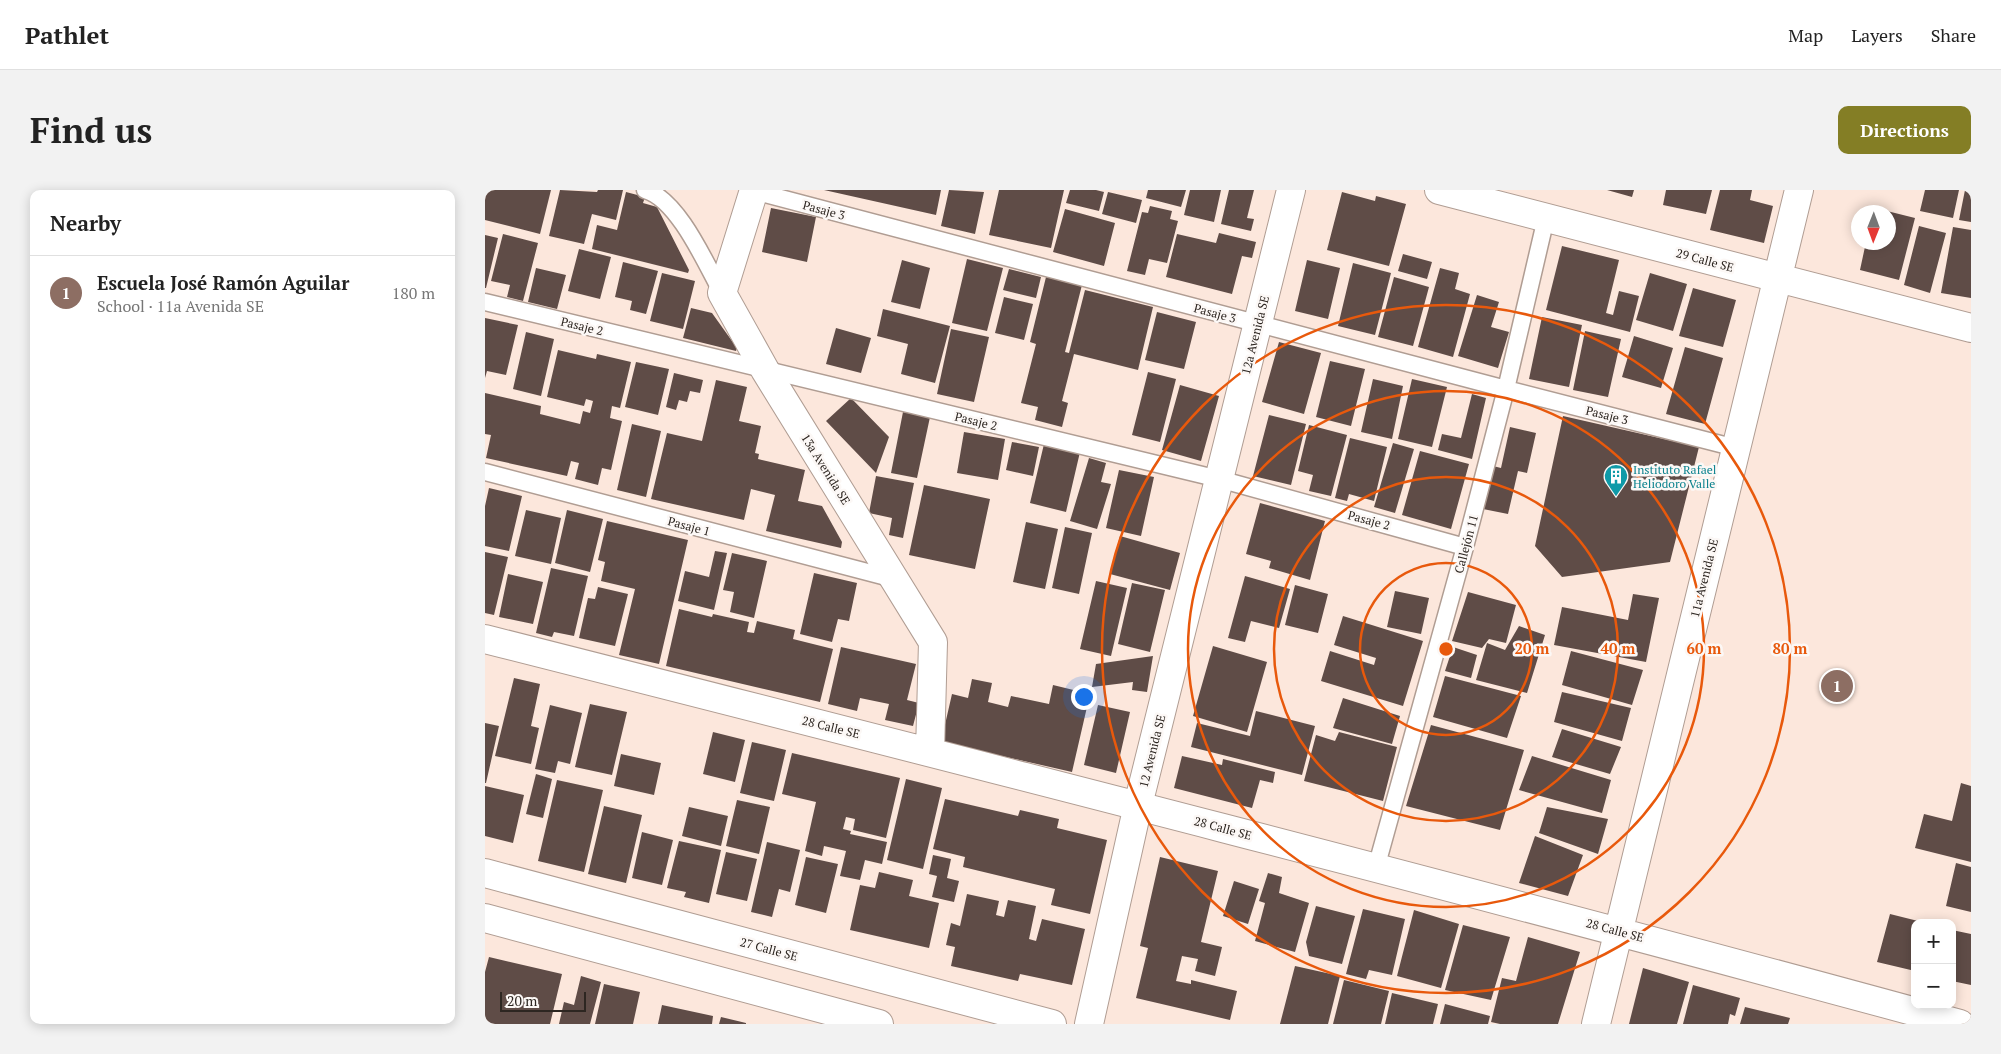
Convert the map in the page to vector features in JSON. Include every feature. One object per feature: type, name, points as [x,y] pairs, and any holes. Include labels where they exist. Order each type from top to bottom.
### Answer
[{"type":"street","name":"12a Avenida SE","points":[[1219,480],[1291,190]]},
{"type":"street","name":"29 Calle SE","points":[[1439,190],[1971,328]]},
{"type":"street","name":"11a Avenida SE","points":[[1596,1024],[1799,190]]},
{"type":"street","points":[[722,293],[754,191]]},
{"type":"street","name":"13a Avenida SE","points":[[722,293],[765,370],[933,642],[930,752]]},
{"type":"street","name":"12 Avenida SE","points":[[1089,1024],[1138,805],[1219,480]]},
{"type":"street","name":"28 Calle SE","points":[[485,639],[1138,805],[1619,931],[1960,1024]]},
{"type":"street","name":"27 Calle SE","points":[[485,873],[1052,1024]]},
{"type":"street","points":[[485,918],[879,1024]]},
{"type":"lane","points":[[645,190],[653,192],[677,215],[722,293]]},
{"type":"lane","name":"Pasaje 3","points":[[754,191],[1736,448]]},
{"type":"lane","name":"Callejón 11","points":[[1376,868],[1465,546],[1506,389],[1546,218]]},
{"type":"lane","name":"Pasaje 2","points":[[485,302],[1219,480],[1465,546]]},
{"type":"lane","name":"Pasaje 1","points":[[485,472],[893,579]]},
{"type":"building","points":[[485,190],[551,190],[540,234],[485,220]]},
{"type":"building","points":[[560,190],[597,192],[598,190],[623,190],[616,220],[592,214],[584,244],[549,236]]},
{"type":"building","points":[[824,190],[941,190],[936,215]]},
{"type":"building","points":[[949,190],[984,192],[975,234],[941,226]]},
{"type":"building","points":[[999,190],[1064,190],[1051,248],[989,235]]},
{"type":"building","points":[[1070,190],[1096,190],[1104,192],[1099,211],[1066,203]]},
{"type":"building","points":[[1148,190],[1186,190],[1181,207],[1146,198]]},
{"type":"building","points":[[1190,190],[1221,190],[1214,222],[1184,215]]},
{"type":"building","points":[[1229,190],[1254,190],[1247,218],[1254,219],[1251,231],[1221,224]]},
{"type":"building","points":[[1607,190],[1634,190],[1632,197]]},
{"type":"building","points":[[1666,190],[1712,190],[1706,214],[1663,205]]},
{"type":"building","points":[[1720,190],[1752,190],[1750,200],[1773,206],[1764,243],[1710,230]]},
{"type":"building","points":[[1925,190],[1959,190],[1953,218],[1920,211]]},
{"type":"building","points":[[1965,190],[1971,190],[1971,222],[1959,220]]},
{"type":"building","points":[[626,192],[645,197],[643,203],[657,207],[689,270],[688,273],[592,249],[597,225],[617,230]]},
{"type":"building","points":[[1108,192],[1142,200],[1136,223],[1102,214]]},
{"type":"building","points":[[1342,192],[1375,201],[1376,196],[1406,204],[1389,266],[1327,250]]},
{"type":"building","points":[[1150,206],[1172,211],[1170,219],[1178,221],[1167,263],[1149,259],[1145,275],[1127,271],[1142,212],[1148,213]]},
{"type":"building","points":[[771,208],[816,217],[807,262],[762,252]]},
{"type":"building","points":[[1065,209],[1115,223],[1104,266],[1053,252]]},
{"type":"building","points":[[1896,213],[1915,218],[1899,280],[1860,270],[1864,250],[1896,250]]},
{"type":"building","points":[[1919,226],[1946,233],[1930,293],[1904,285]]},
{"type":"building","points":[[1953,227],[1971,230],[1971,298],[1941,293]]},
{"type":"building","points":[[1219,233],[1256,242],[1252,258],[1242,256],[1232,294],[1166,277],[1177,234],[1216,243]]},
{"type":"building","points":[[503,234],[538,243],[523,301],[507,297],[510,285],[491,281]]},
{"type":"building","points":[[485,235],[498,238],[486,288],[485,288]]},
{"type":"building","points":[[1562,246],[1619,260],[1606,313],[1613,315],[1619,291],[1639,296],[1630,332],[1546,310]]},
{"type":"building","points":[[579,249],[611,257],[600,299],[568,291]]},
{"type":"building","points":[[1403,254],[1432,262],[1427,279],[1398,271]]},
{"type":"building","points":[[967,259],[1003,268],[987,331],[952,323]]},
{"type":"building","points":[[902,260],[930,268],[920,309],[891,302]]},
{"type":"building","points":[[1307,260],[1340,268],[1328,319],[1295,311]]},
{"type":"building","points":[[623,262],[658,271],[646,314],[630,310],[632,301],[615,297]]},
{"type":"building","points":[[1353,263],[1391,273],[1375,335],[1338,326]]},
{"type":"building","points":[[536,268],[566,275],[557,309],[528,302]]},
{"type":"building","points":[[1440,268],[1459,273],[1455,289],[1470,294],[1453,357],[1418,347]]},
{"type":"building","points":[[1009,269],[1041,277],[1036,298],[1003,290]]},
{"type":"building","points":[[662,273],[695,281],[683,329],[650,321]]},
{"type":"building","points":[[1650,273],[1687,284],[1673,331],[1636,320]]},
{"type":"building","points":[[1046,277],[1082,285],[1065,352],[1069,353],[1085,290],[1153,307],[1138,370],[1074,354],[1062,401],[1068,403],[1062,427],[1035,420],[1038,407],[1021,403],[1036,344],[1030,342]]},
{"type":"building","points":[[1394,277],[1429,287],[1413,346],[1378,337]]},
{"type":"building","points":[[1693,288],[1736,300],[1723,347],[1679,336]]},
{"type":"building","points":[[1477,295],[1499,302],[1491,327],[1509,332],[1498,368],[1458,356]]},
{"type":"building","points":[[1004,297],[1033,304],[1024,340],[995,333]]},
{"type":"building","points":[[691,308],[712,313],[737,348],[736,351],[683,338]]},
{"type":"building","points":[[883,309],[950,326],[935,383],[901,374],[908,344],[877,336]]},
{"type":"building","points":[[1157,312],[1196,322],[1184,369],[1145,360]]},
{"type":"building","points":[[1542,317],[1582,325],[1569,387],[1529,379]]},
{"type":"building","points":[[485,318],[518,325],[506,375],[487,371],[485,378]]},
{"type":"building","points":[[836,328],[871,338],[861,373],[826,364]]},
{"type":"building","points":[[951,329],[989,337],[974,402],[937,394]]},
{"type":"building","points":[[1585,331],[1621,339],[1608,397],[1573,390]]},
{"type":"building","points":[[526,332],[554,339],[541,396],[513,389]]},
{"type":"building","points":[[1634,336],[1673,348],[1661,388],[1622,377]]},
{"type":"building","points":[[1279,342],[1321,353],[1304,414],[1262,402]]},
{"type":"building","points":[[1685,347],[1723,358],[1705,424],[1666,414]]},
{"type":"building","points":[[558,350],[596,359],[597,354],[631,362],[620,408],[612,406],[610,418],[622,421],[611,470],[602,468],[598,485],[575,479],[579,463],[571,461],[567,476],[486,458],[491,435],[485,434],[485,393],[541,406],[540,414],[580,424],[583,411],[590,413],[593,401],[586,399],[584,406],[547,397]]},
{"type":"building","points":[[1330,361],[1365,369],[1351,426],[1316,417]]},
{"type":"building","points":[[636,362],[669,369],[658,415],[625,407]]},
{"type":"building","points":[[1148,372],[1176,379],[1160,442],[1132,435]]},
{"type":"building","points":[[674,373],[703,380],[700,393],[690,391],[687,402],[679,400],[676,410],[666,407]]},
{"type":"building","points":[[1373,379],[1403,386],[1392,439],[1361,432]]},
{"type":"building","points":[[1412,379],[1447,387],[1432,447],[1398,439]]},
{"type":"building","points":[[716,380],[747,387],[739,421],[761,426],[755,453],[759,454],[758,459],[805,470],[798,501],[822,506],[842,542],[841,548],[766,531],[775,495],[751,489],[744,520],[651,499],[667,433],[702,441]]},
{"type":"building","points":[[1180,385],[1219,396],[1201,461],[1162,450]]},
{"type":"building","points":[[1472,394],[1486,398],[1472,459],[1438,450],[1442,434],[1461,438]]},
{"type":"building","points":[[851,398],[889,437],[876,473],[826,421]]},
{"type":"building","points":[[903,412],[930,417],[917,478],[891,473]]},
{"type":"building","points":[[1269,415],[1306,424],[1291,485],[1253,476]]},
{"type":"building","name":"Instituto Rafael Heliodoro Valle","points":[[1563,416],[1699,447],[1670,562],[1562,577],[1535,546]]},
{"type":"building","points":[[632,424],[661,431],[646,497],[617,490]]},
{"type":"building","points":[[1309,425],[1347,435],[1331,496],[1309,491],[1313,475],[1298,471]]},
{"type":"building","points":[[1510,427],[1536,433],[1527,473],[1518,471],[1508,514],[1483,509],[1493,466],[1501,468]]},
{"type":"building","points":[[964,432],[1005,439],[998,480],[957,473]]},
{"type":"building","points":[[1350,438],[1387,447],[1374,501],[1349,494],[1347,501],[1335,498]]},
{"type":"building","points":[[1012,442],[1039,447],[1033,476],[1006,470]]},
{"type":"building","points":[[1393,443],[1414,449],[1395,513],[1374,507]]},
{"type":"building","points":[[1044,444],[1080,452],[1066,512],[1030,503]]},
{"type":"building","points":[[1420,451],[1469,464],[1451,529],[1402,515]]},
{"type":"building","points":[[1089,458],[1106,463],[1101,482],[1111,484],[1097,529],[1070,521]]},
{"type":"building","points":[[1119,470],[1154,477],[1141,536],[1106,528]]},
{"type":"building","points":[[876,476],[914,483],[903,538],[889,535],[892,518],[869,513]]},
{"type":"building","points":[[924,485],[990,499],[975,569],[909,555]]},
{"type":"building","points":[[489,488],[522,496],[509,551],[485,546],[485,506]]},
{"type":"building","points":[[1260,503],[1325,521],[1310,580],[1269,568],[1271,561],[1246,554]]},
{"type":"building","points":[[526,510],[561,518],[551,564],[515,556]]},
{"type":"building","points":[[567,510],[603,519],[590,572],[555,563]]},
{"type":"building","points":[[607,521],[688,540],[659,664],[619,655],[635,589],[601,581],[605,562],[598,560]]},
{"type":"building","points":[[1026,522],[1058,529],[1045,589],[1013,582]]},
{"type":"building","points":[[1065,527],[1092,533],[1079,594],[1052,588]]},
{"type":"building","points":[[1120,536],[1180,553],[1170,590],[1110,574]]},
{"type":"building","points":[[715,551],[727,553],[714,610],[678,601],[685,571],[709,577]]},
{"type":"building","points":[[485,552],[508,557],[494,615],[485,613]]},
{"type":"building","points":[[732,553],[767,561],[754,618],[730,612],[734,592],[723,590]]},
{"type":"building","points":[[551,568],[588,576],[574,636],[554,632],[552,637],[536,633]]},
{"type":"building","points":[[814,573],[857,583],[849,621],[838,619],[832,642],[800,634]]},
{"type":"building","points":[[508,574],[543,582],[533,624],[499,617]]},
{"type":"building","points":[[1245,576],[1290,589],[1279,628],[1251,621],[1245,642],[1228,638]]},
{"type":"building","points":[[1096,581],[1127,588],[1111,656],[1080,649]]},
{"type":"building","points":[[1132,583],[1165,590],[1150,652],[1118,644]]},
{"type":"building","points":[[1295,585],[1328,594],[1318,633],[1285,625]]},
{"type":"building","points":[[598,587],[628,594],[615,646],[579,638],[588,598],[595,599]]},
{"type":"building","points":[[1395,591],[1429,598],[1421,634],[1387,627]]},
{"type":"building","points":[[1468,592],[1516,605],[1506,643],[1489,639],[1482,648],[1452,641]]},
{"type":"building","points":[[1633,594],[1659,598],[1646,662],[1554,645],[1562,607],[1628,620]]},
{"type":"building","points":[[679,609],[712,617],[713,614],[749,622],[747,632],[754,633],[757,621],[795,630],[793,639],[833,649],[820,702],[666,666]]},
{"type":"building","points":[[1343,616],[1423,641],[1403,706],[1321,681],[1330,651],[1374,665],[1376,658],[1334,645]]},
{"type":"building","points":[[1519,626],[1545,635],[1527,693],[1476,680],[1487,643],[1505,650]]},
{"type":"building","points":[[1213,646],[1267,662],[1247,732],[1193,716]]},
{"type":"building","points":[[841,647],[916,664],[907,700],[919,703],[913,726],[885,720],[889,704],[860,698],[857,711],[828,704]]},
{"type":"building","points":[[1453,647],[1477,655],[1471,678],[1445,671]]},
{"type":"building","points":[[1571,651],[1643,670],[1632,705],[1562,685]]},
{"type":"building","points":[[1153,656],[1147,692],[1132,690],[1133,682],[1092,687],[1096,664]]},
{"type":"building","points":[[1445,676],[1521,696],[1507,738],[1433,717]]},
{"type":"building","points":[[514,678],[540,684],[531,726],[539,728],[531,764],[495,756]]},
{"type":"building","points":[[972,679],[992,683],[988,702],[1008,707],[1011,696],[1049,704],[1053,685],[1090,694],[1072,772],[941,742],[952,694],[968,698]]},
{"type":"building","points":[[1562,692],[1631,708],[1622,741],[1554,722]]},
{"type":"building","points":[[1343,698],[1400,716],[1392,744],[1333,728]]},
{"type":"building","points":[[590,704],[627,712],[612,775],[575,767]]},
{"type":"building","points":[[550,705],[582,713],[570,764],[558,761],[555,773],[535,769]]},
{"type":"building","points":[[1098,705],[1130,712],[1116,773],[1084,765]]},
{"type":"building","points":[[1256,711],[1315,726],[1302,775],[1191,747],[1197,723],[1250,736]]},
{"type":"building","points":[[485,723],[499,726],[486,783],[485,783]]},
{"type":"building","points":[[1431,725],[1524,750],[1500,830],[1406,806]]},
{"type":"building","points":[[1562,729],[1621,747],[1610,774],[1552,757]]},
{"type":"building","points":[[713,732],[745,740],[735,782],[703,774]]},
{"type":"building","points":[[1339,732],[1397,747],[1383,801],[1304,781],[1316,735],[1335,741]]},
{"type":"building","points":[[752,742],[786,750],[774,801],[740,793]]},
{"type":"building","points":[[792,753],[900,778],[886,838],[853,830],[855,819],[846,817],[843,829],[851,831],[850,834],[887,842],[882,864],[865,860],[860,880],[840,876],[846,851],[824,846],[822,856],[805,851],[816,802],[782,794]]},
{"type":"building","points":[[621,754],[661,763],[654,795],[614,786]]},
{"type":"building","points":[[1182,756],[1222,765],[1223,759],[1275,772],[1273,783],[1260,780],[1252,808],[1174,788]]},
{"type":"building","points":[[1532,756],[1611,780],[1602,813],[1519,790]]},
{"type":"building","points":[[536,774],[552,779],[543,818],[526,814]]},
{"type":"building","points":[[906,779],[942,788],[923,869],[887,860]]},
{"type":"building","points":[[557,780],[603,790],[584,872],[538,861]]},
{"type":"building","points":[[1961,783],[1971,786],[1971,862],[1915,848],[1924,814],[1952,821]]},
{"type":"building","points":[[485,786],[524,795],[513,843],[485,836]]},
{"type":"building","points":[[945,799],[1018,816],[1020,810],[1059,819],[1057,828],[1107,840],[1090,914],[1051,905],[1055,889],[963,867],[965,857],[933,849]]},
{"type":"building","points":[[737,800],[770,807],[759,854],[726,846]]},
{"type":"building","points":[[604,806],[642,815],[626,883],[588,874]]},
{"type":"building","points":[[689,807],[728,816],[721,846],[682,836]]},
{"type":"building","points":[[1547,807],[1608,819],[1598,854],[1539,833]]},
{"type":"building","points":[[642,832],[673,840],[662,885],[632,878]]},
{"type":"building","points":[[1535,836],[1583,855],[1568,896],[1519,883]]},
{"type":"building","points":[[679,841],[721,850],[709,903],[684,897],[686,892],[667,888]]},
{"type":"building","points":[[767,842],[800,850],[790,892],[779,889],[772,917],[751,912]]},
{"type":"building","points":[[726,852],[757,859],[747,901],[716,894]]},
{"type":"building","points":[[933,855],[951,859],[947,878],[959,881],[954,902],[932,897],[937,876],[929,874]]},
{"type":"building","points":[[806,857],[838,864],[826,913],[795,905]]},
{"type":"building","points":[[1160,857],[1218,871],[1201,942],[1222,947],[1215,976],[1195,971],[1198,959],[1182,956],[1176,981],[1191,984],[1191,980],[1237,991],[1230,1020],[1136,998],[1148,948],[1140,946]]},
{"type":"building","points":[[1956,863],[1971,867],[1971,912],[1946,906]]},
{"type":"building","points":[[879,872],[913,880],[909,896],[939,903],[929,948],[850,930],[860,885],[875,888]]},
{"type":"building","points":[[1268,873],[1282,877],[1279,893],[1309,903],[1295,952],[1255,941],[1265,903],[1259,901]]},
{"type":"building","points":[[1234,881],[1259,889],[1248,924],[1223,916]]},
{"type":"building","points":[[967,894],[999,901],[996,915],[1004,917],[1008,900],[1036,906],[1029,939],[1036,941],[1042,919],[1085,929],[1072,985],[1020,974],[1018,981],[951,966],[955,947],[946,945],[951,923],[960,926]]},
{"type":"building","points":[[1316,906],[1355,916],[1342,964],[1309,956],[1306,942]]},
{"type":"building","points":[[1363,909],[1405,919],[1392,975],[1369,970],[1366,979],[1346,974]]},
{"type":"building","points":[[1414,910],[1459,924],[1441,988],[1397,976]]},
{"type":"building","points":[[1890,914],[1911,919],[1911,970],[1877,962]]},
{"type":"building","points":[[1463,925],[1510,937],[1491,1000],[1445,990]]},
{"type":"building","points":[[1956,931],[1971,934],[1971,985],[1956,982]]},
{"type":"building","points":[[1528,937],[1580,952],[1558,1024],[1500,1024],[1491,1022],[1502,978],[1516,981]]},
{"type":"building","points":[[489,957],[562,974],[550,1024],[485,1024],[485,972]]},
{"type":"building","points":[[1295,966],[1340,976],[1328,1024],[1280,1024]]},
{"type":"building","points":[[1643,968],[1689,982],[1677,1024],[1629,1024]]},
{"type":"building","points":[[581,976],[601,982],[590,1024],[559,1024],[564,1002],[574,1005]]},
{"type":"building","points":[[1344,980],[1389,991],[1381,1024],[1333,1024]]},
{"type":"building","points":[[604,984],[640,992],[633,1024],[595,1024]]},
{"type":"building","points":[[1693,985],[1740,998],[1735,1016],[1730,1014],[1728,1024],[1683,1024]]},
{"type":"building","points":[[1392,993],[1438,1004],[1433,1024],[1385,1024]]},
{"type":"building","points":[[1445,1004],[1490,1016],[1488,1024],[1440,1024]]},
{"type":"building","points":[[662,1005],[713,1016],[712,1024],[658,1024]]},
{"type":"building","points":[[1745,1007],[1790,1018],[1788,1024],[1740,1024]]},
{"type":"building","points":[[721,1017],[746,1023],[746,1024],[719,1024]]},
{"type":"place","name":"Instituto Rafael Heliodoro Valle","points":[[1616,497]]},
{"type":"place","name":"Escuela José Ramón Aguilar","points":[[1837,686]]}]
